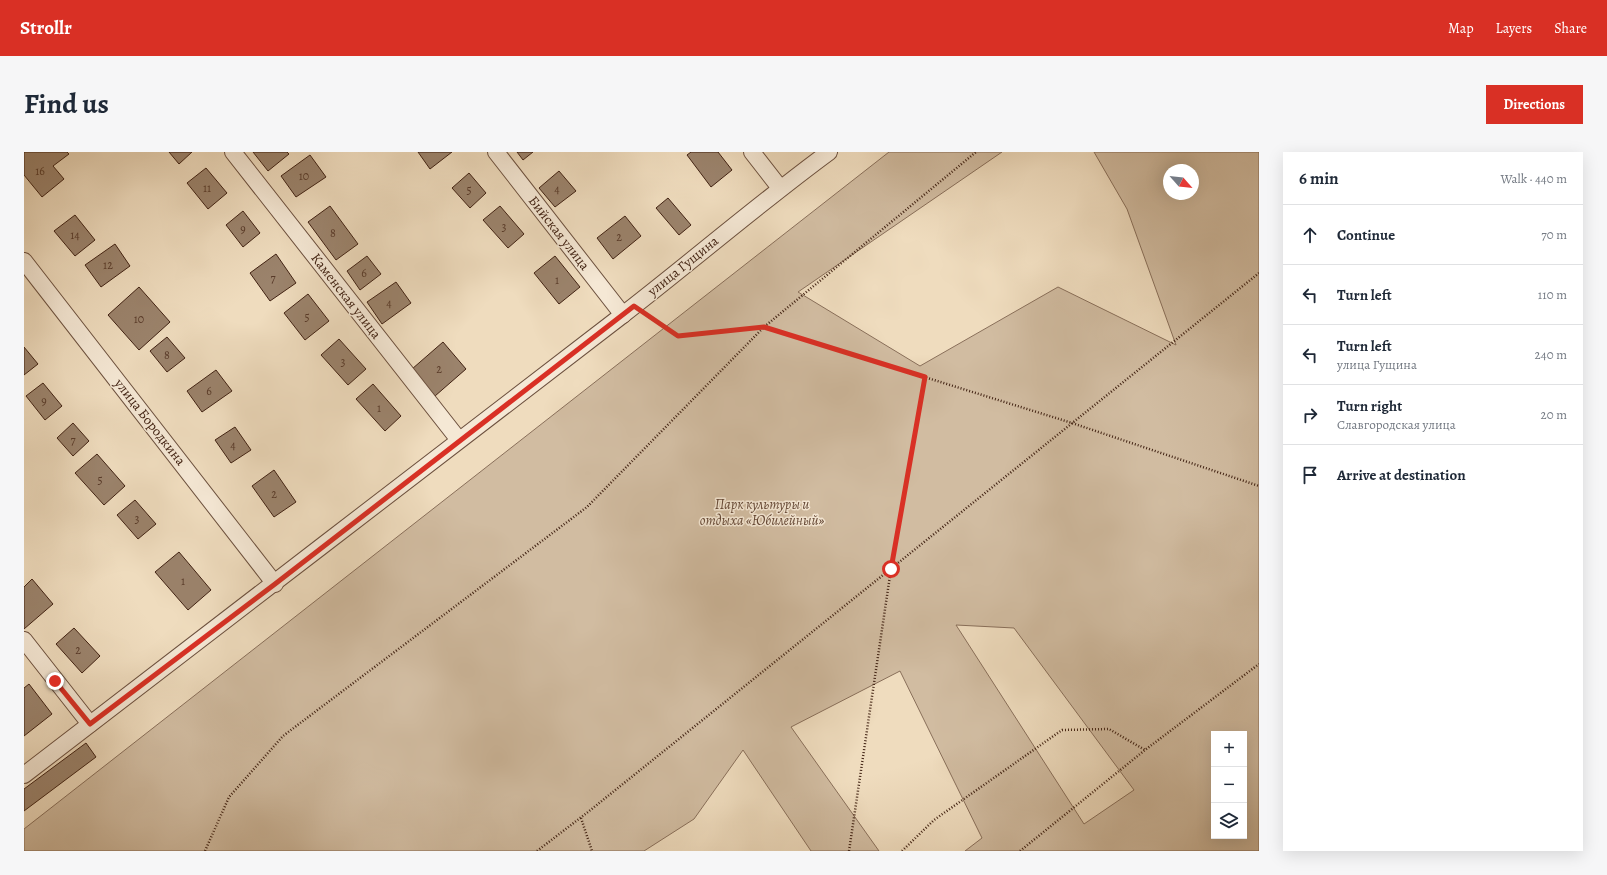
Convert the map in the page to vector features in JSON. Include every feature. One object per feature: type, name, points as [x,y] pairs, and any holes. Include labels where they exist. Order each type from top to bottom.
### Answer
[{"type":"street","name":"Каменская улица","points":[[234,152],[459,440]]},
{"type":"street","name":"Бийская улица","points":[[496,152],[628,310]]},
{"type":"street","points":[[752,152],[780,188]]},
{"type":"street","name":"улица Гущина","points":[[24,775],[275,584],[628,310],[780,188],[829,152]]},
{"type":"street","name":"улица Бородкина","points":[[24,261],[275,584]]},
{"type":"street","points":[[24,640],[90,724]]},
{"type":"path","points":[[204,851],[229,797],[283,736],[587,507],[764,327],[976,152]]},
{"type":"path","points":[[537,851],[581,818],[1259,273]]},
{"type":"path","points":[[628,310],[678,336],[764,327],[1072,423],[1259,486]]},
{"type":"path","points":[[849,851],[891,569],[925,377]]},
{"type":"path","points":[[1020,851],[1146,750],[1259,664]]},
{"type":"path","points":[[902,851],[934,820],[1062,730],[1108,729],[1146,750]]},
{"type":"path","points":[[581,818],[592,851]]},
{"type":"green space","name":"Парк культуры и отдыха «Юбилейный»","points":[[889,152],[1002,152],[798,292],[920,366],[1058,287],[1176,345],[1127,209],[1094,152],[1259,152],[1259,851],[965,851],[982,838],[900,671],[791,727],[879,851],[811,851],[743,750],[694,819],[644,851],[24,851],[24,829]],"holes":[[[956,625],[1014,628],[1134,790],[1084,824]]]},
{"type":"building","points":[[24,152],[67,152],[69,154],[53,166],[64,179],[42,197],[24,175]]},
{"type":"building","points":[[169,152],[192,152],[179,164]]},
{"type":"building","points":[[253,152],[287,152],[289,154],[268,171]]},
{"type":"building","points":[[418,152],[452,152],[430,169]]},
{"type":"building","points":[[517,152],[533,152],[523,160]]},
{"type":"building","points":[[691,152],[718,152],[732,170],[711,187],[687,155]]},
{"type":"building","points":[[310,155],[326,177],[296,197],[281,176]]},
{"type":"building","points":[[206,168],[227,193],[208,209],[187,183]]},
{"type":"building","points":[[559,171],[576,191],[555,207],[539,188]]},
{"type":"building","points":[[469,173],[486,193],[470,208],[452,188]]},
{"type":"building","points":[[668,198],[691,225],[679,235],[656,208]]},
{"type":"building","points":[[330,206],[358,244],[336,260],[308,222]]},
{"type":"building","points":[[500,206],[524,234],[508,248],[483,220]]},
{"type":"building","points":[[243,211],[260,233],[243,247],[226,225]]},
{"type":"building","points":[[75,215],[95,240],[75,256],[54,231]]},
{"type":"building","points":[[625,216],[641,236],[613,259],[597,238]]},
{"type":"building","points":[[115,244],[130,266],[101,287],[85,265]]},
{"type":"building","points":[[276,254],[296,283],[270,301],[250,273]]},
{"type":"building","points":[[367,256],[381,274],[360,290],[347,271]]},
{"type":"building","points":[[555,256],[580,287],[559,304],[534,273]]},
{"type":"building","points":[[396,282],[411,303],[382,324],[367,302]]},
{"type":"building","points":[[139,287],[170,322],[139,350],[108,315]]},
{"type":"building","points":[[308,294],[329,321],[305,340],[284,313]]},
{"type":"building","points":[[167,337],[185,358],[167,372],[150,351]]},
{"type":"building","points":[[339,339],[366,369],[348,385],[321,355]]},
{"type":"building","points":[[443,342],[466,369],[435,396],[412,369]]},
{"type":"building","points":[[24,347],[38,364],[24,375]]},
{"type":"building","points":[[216,370],[232,391],[202,412],[187,391]]},
{"type":"building","points":[[43,383],[62,406],[45,420],[26,396]]},
{"type":"building","points":[[373,384],[401,416],[385,431],[356,399]]},
{"type":"building","points":[[73,423],[89,441],[73,456],[57,438]]},
{"type":"building","points":[[235,427],[251,450],[231,463],[215,440]]},
{"type":"building","points":[[97,454],[125,486],[104,505],[75,473]]},
{"type":"building","points":[[274,470],[296,502],[274,517],[252,486]]},
{"type":"building","points":[[135,500],[156,524],[138,539],[117,515]]},
{"type":"building","points":[[179,552],[211,590],[188,610],[155,572]]},
{"type":"building","points":[[32,579],[53,604],[24,629],[24,587]]},
{"type":"building","points":[[74,628],[100,656],[82,673],[56,644]]},
{"type":"building","points":[[29,684],[52,714],[24,736],[24,688]]},
{"type":"building","points":[[86,743],[96,757],[24,811],[24,789]]},
{"type":"route","points":[[55,681],[90,724],[275,584],[634,306],[678,336],[764,327],[925,377],[891,569]]}]
